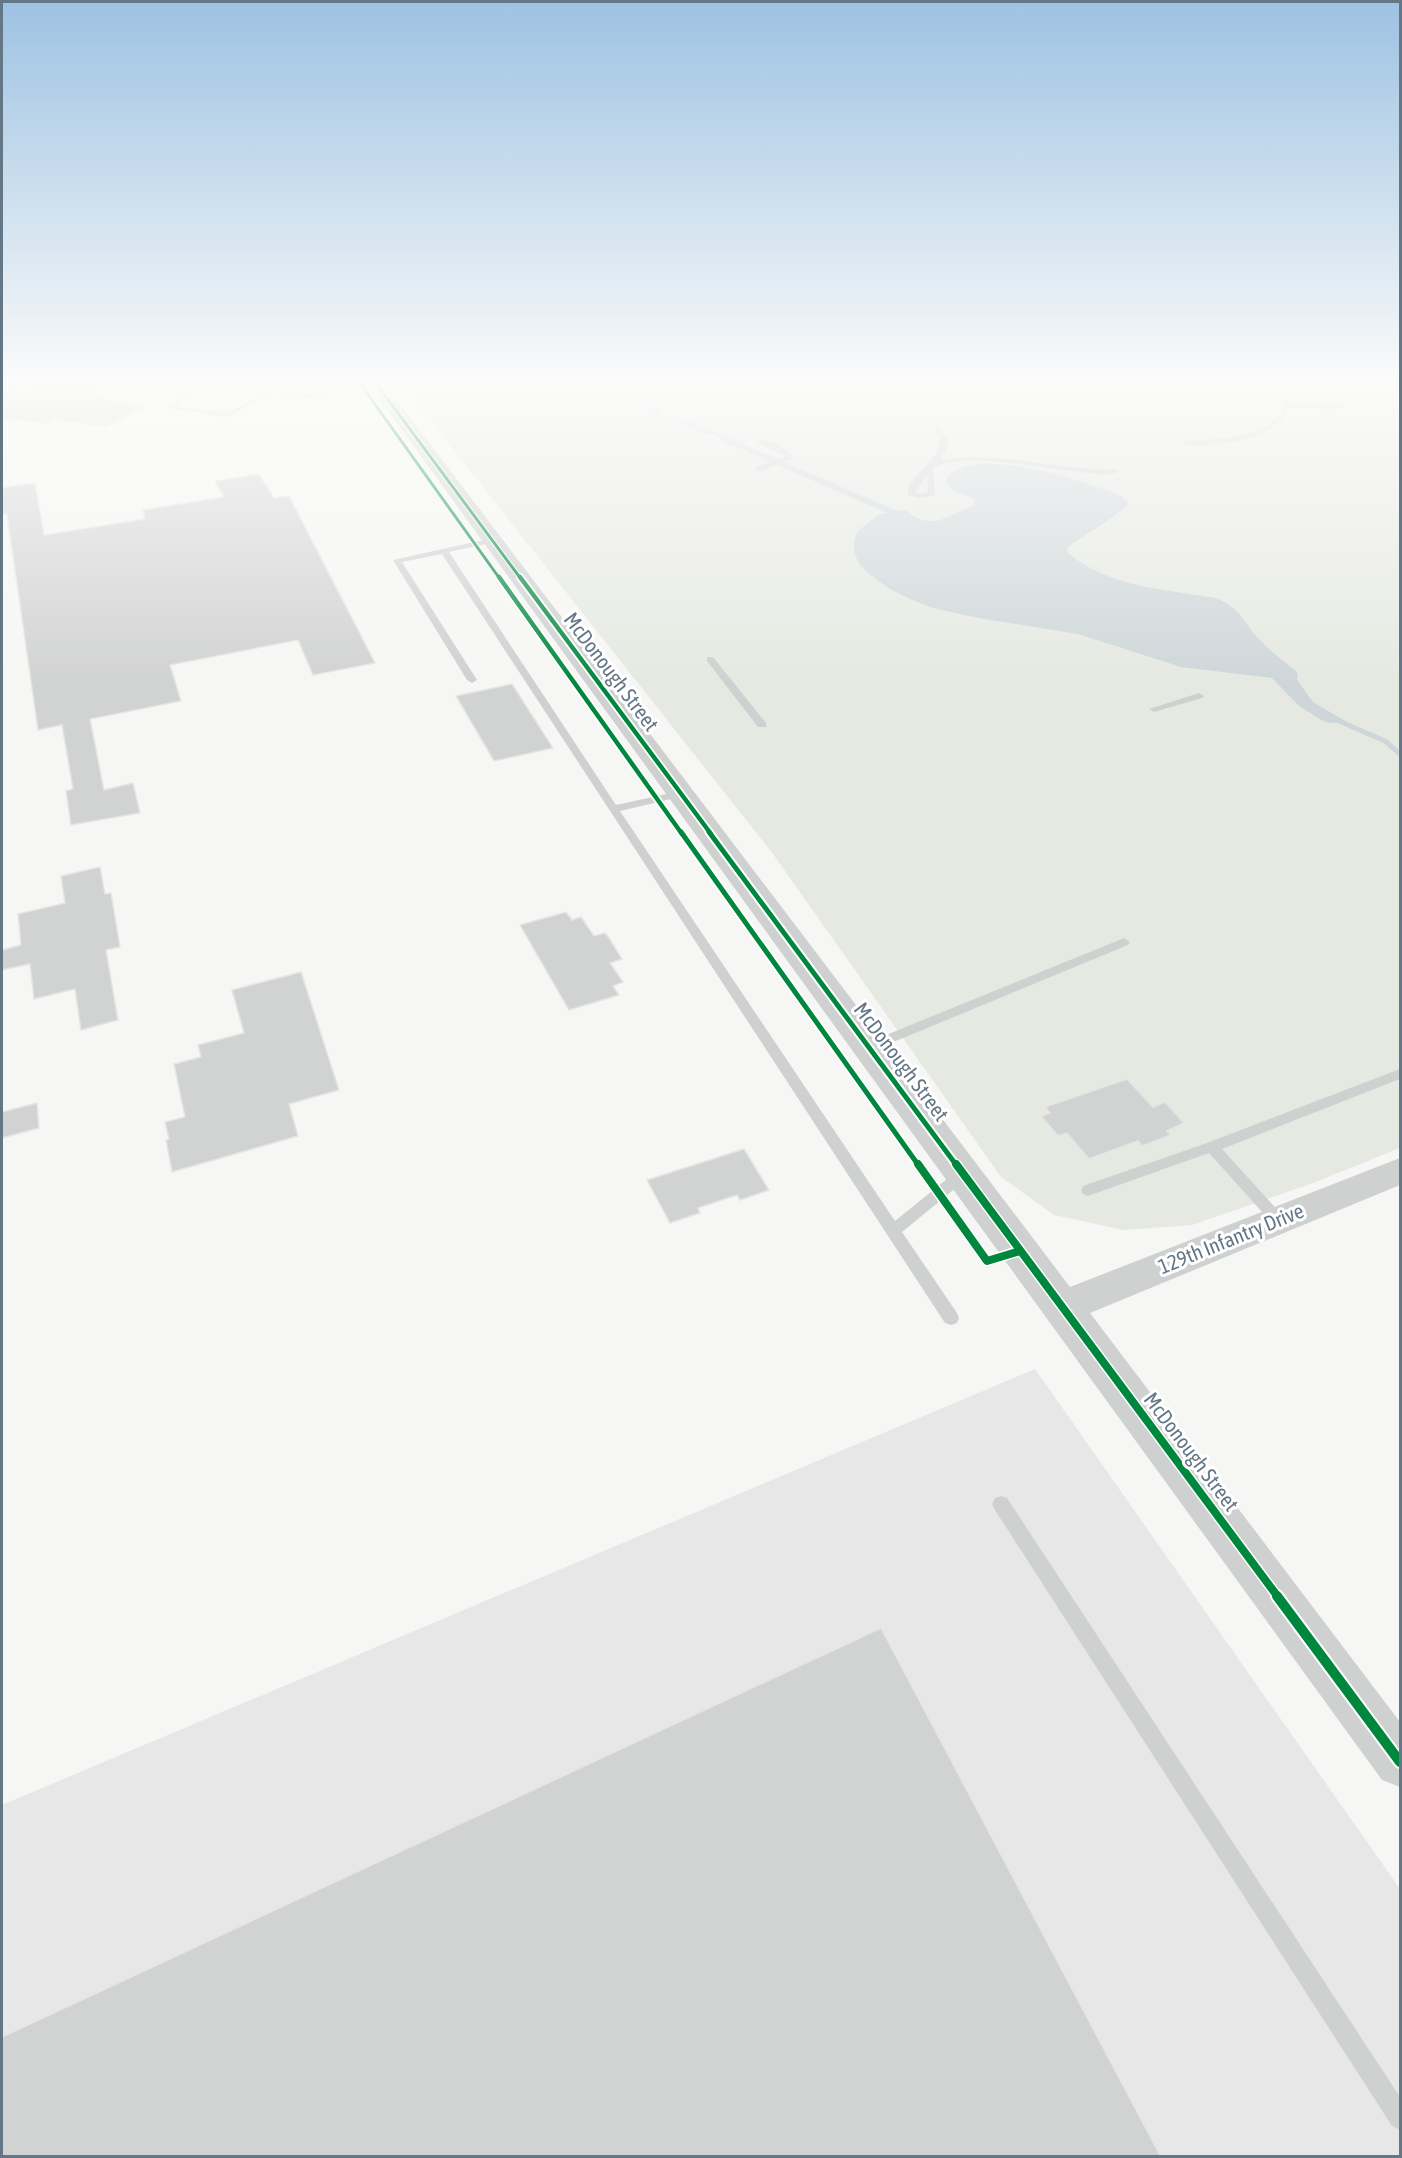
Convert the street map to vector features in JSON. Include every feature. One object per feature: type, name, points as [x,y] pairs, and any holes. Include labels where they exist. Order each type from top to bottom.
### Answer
[{"type":"street","name":"McDonough Street","points":[[449,483],[1401,1762]]},
{"type":"street","name":"129th Infantry Drive","points":[[1062,1307],[1401,1171]]},
{"type":"lane","points":[[472,680],[397,560],[492,540]]},
{"type":"lane","points":[[444,551],[951,1318]]},
{"type":"lane","points":[[710,659],[762,725]]},
{"type":"lane","points":[[1154,709],[1199,696]]},
{"type":"lane","points":[[613,809],[680,794]]},
{"type":"lane","points":[[869,1047],[1124,942]]},
{"type":"lane","points":[[1088,1190],[1212,1147],[1401,1074]]},
{"type":"lane","points":[[1212,1147],[1278,1220]]},
{"type":"lane","points":[[893,1231],[963,1174]]},
{"type":"lane","points":[[1001,1504],[1401,2118]]},
{"type":"shaded area","points":[[480,483],[1400,483],[1400,1148],[1313,1183],[1192,1225],[1124,1230],[1054,1215],[1001,1177],[773,854]]},
{"type":"shaded area","points":[[818,483],[832,483],[897,511],[906,510],[924,521],[943,519],[974,506],[975,499],[954,491],[946,483],[1085,483],[1121,496],[1128,502],[1127,506],[1067,548],[1068,553],[1101,573],[1119,580],[1157,589],[1215,598],[1231,606],[1268,648],[1294,669],[1298,674],[1297,680],[1313,702],[1347,722],[1328,723],[1318,718],[1298,705],[1272,678],[1181,667],[1078,634],[978,618],[933,608],[910,599],[888,588],[868,573],[859,564],[854,552],[854,541],[858,531],[878,515],[887,513]]},
{"type":"shaded area","points":[[1035,1369],[1400,1889],[1400,2156],[2,2156],[2,1805]]},
{"type":"building","points":[[35,483],[44,535],[145,519],[143,510],[224,497],[216,483],[264,483],[274,498],[289,496],[375,663],[313,675],[298,640],[170,665],[181,701],[90,719],[104,790],[133,783],[140,813],[71,825],[66,791],[73,789],[62,725],[38,730],[7,514],[2,514],[2,488]]},
{"type":"building","points":[[512,684],[553,748],[494,761],[456,696]]},
{"type":"building","points":[[100,867],[105,894],[111,893],[120,947],[106,950],[118,1020],[81,1030],[75,989],[34,999],[30,964],[2,970],[2,950],[21,945],[18,914],[65,903],[61,876]]},
{"type":"building","points":[[566,912],[572,920],[581,917],[594,936],[605,933],[609,938],[622,959],[610,963],[623,982],[613,986],[619,995],[569,1010],[520,925]]},
{"type":"building","points":[[301,972],[339,1090],[289,1104],[298,1136],[172,1172],[165,1122],[185,1117],[174,1064],[201,1057],[198,1045],[244,1033],[232,990]]},
{"type":"building","points":[[1127,1079],[1153,1107],[1165,1102],[1184,1123],[1167,1131],[1171,1135],[1142,1146],[1138,1141],[1089,1159],[1067,1133],[1058,1136],[1041,1116],[1050,1113],[1045,1107]]},
{"type":"building","points":[[37,1103],[39,1128],[2,1138],[2,1112]]},
{"type":"building","points":[[744,1149],[769,1190],[740,1200],[737,1195],[698,1208],[700,1213],[670,1223],[647,1180]]},
{"type":"building","points":[[881,1628],[1161,2157],[2,2157],[2,2037]]},
{"type":"waterway","points":[[1332,718],[1385,741],[1400,754]]},
{"type":"cycle path","points":[[431,483],[987,1261],[1020,1251]]},
{"type":"cycle path","points":[[450,483],[1400,1762]]}]
